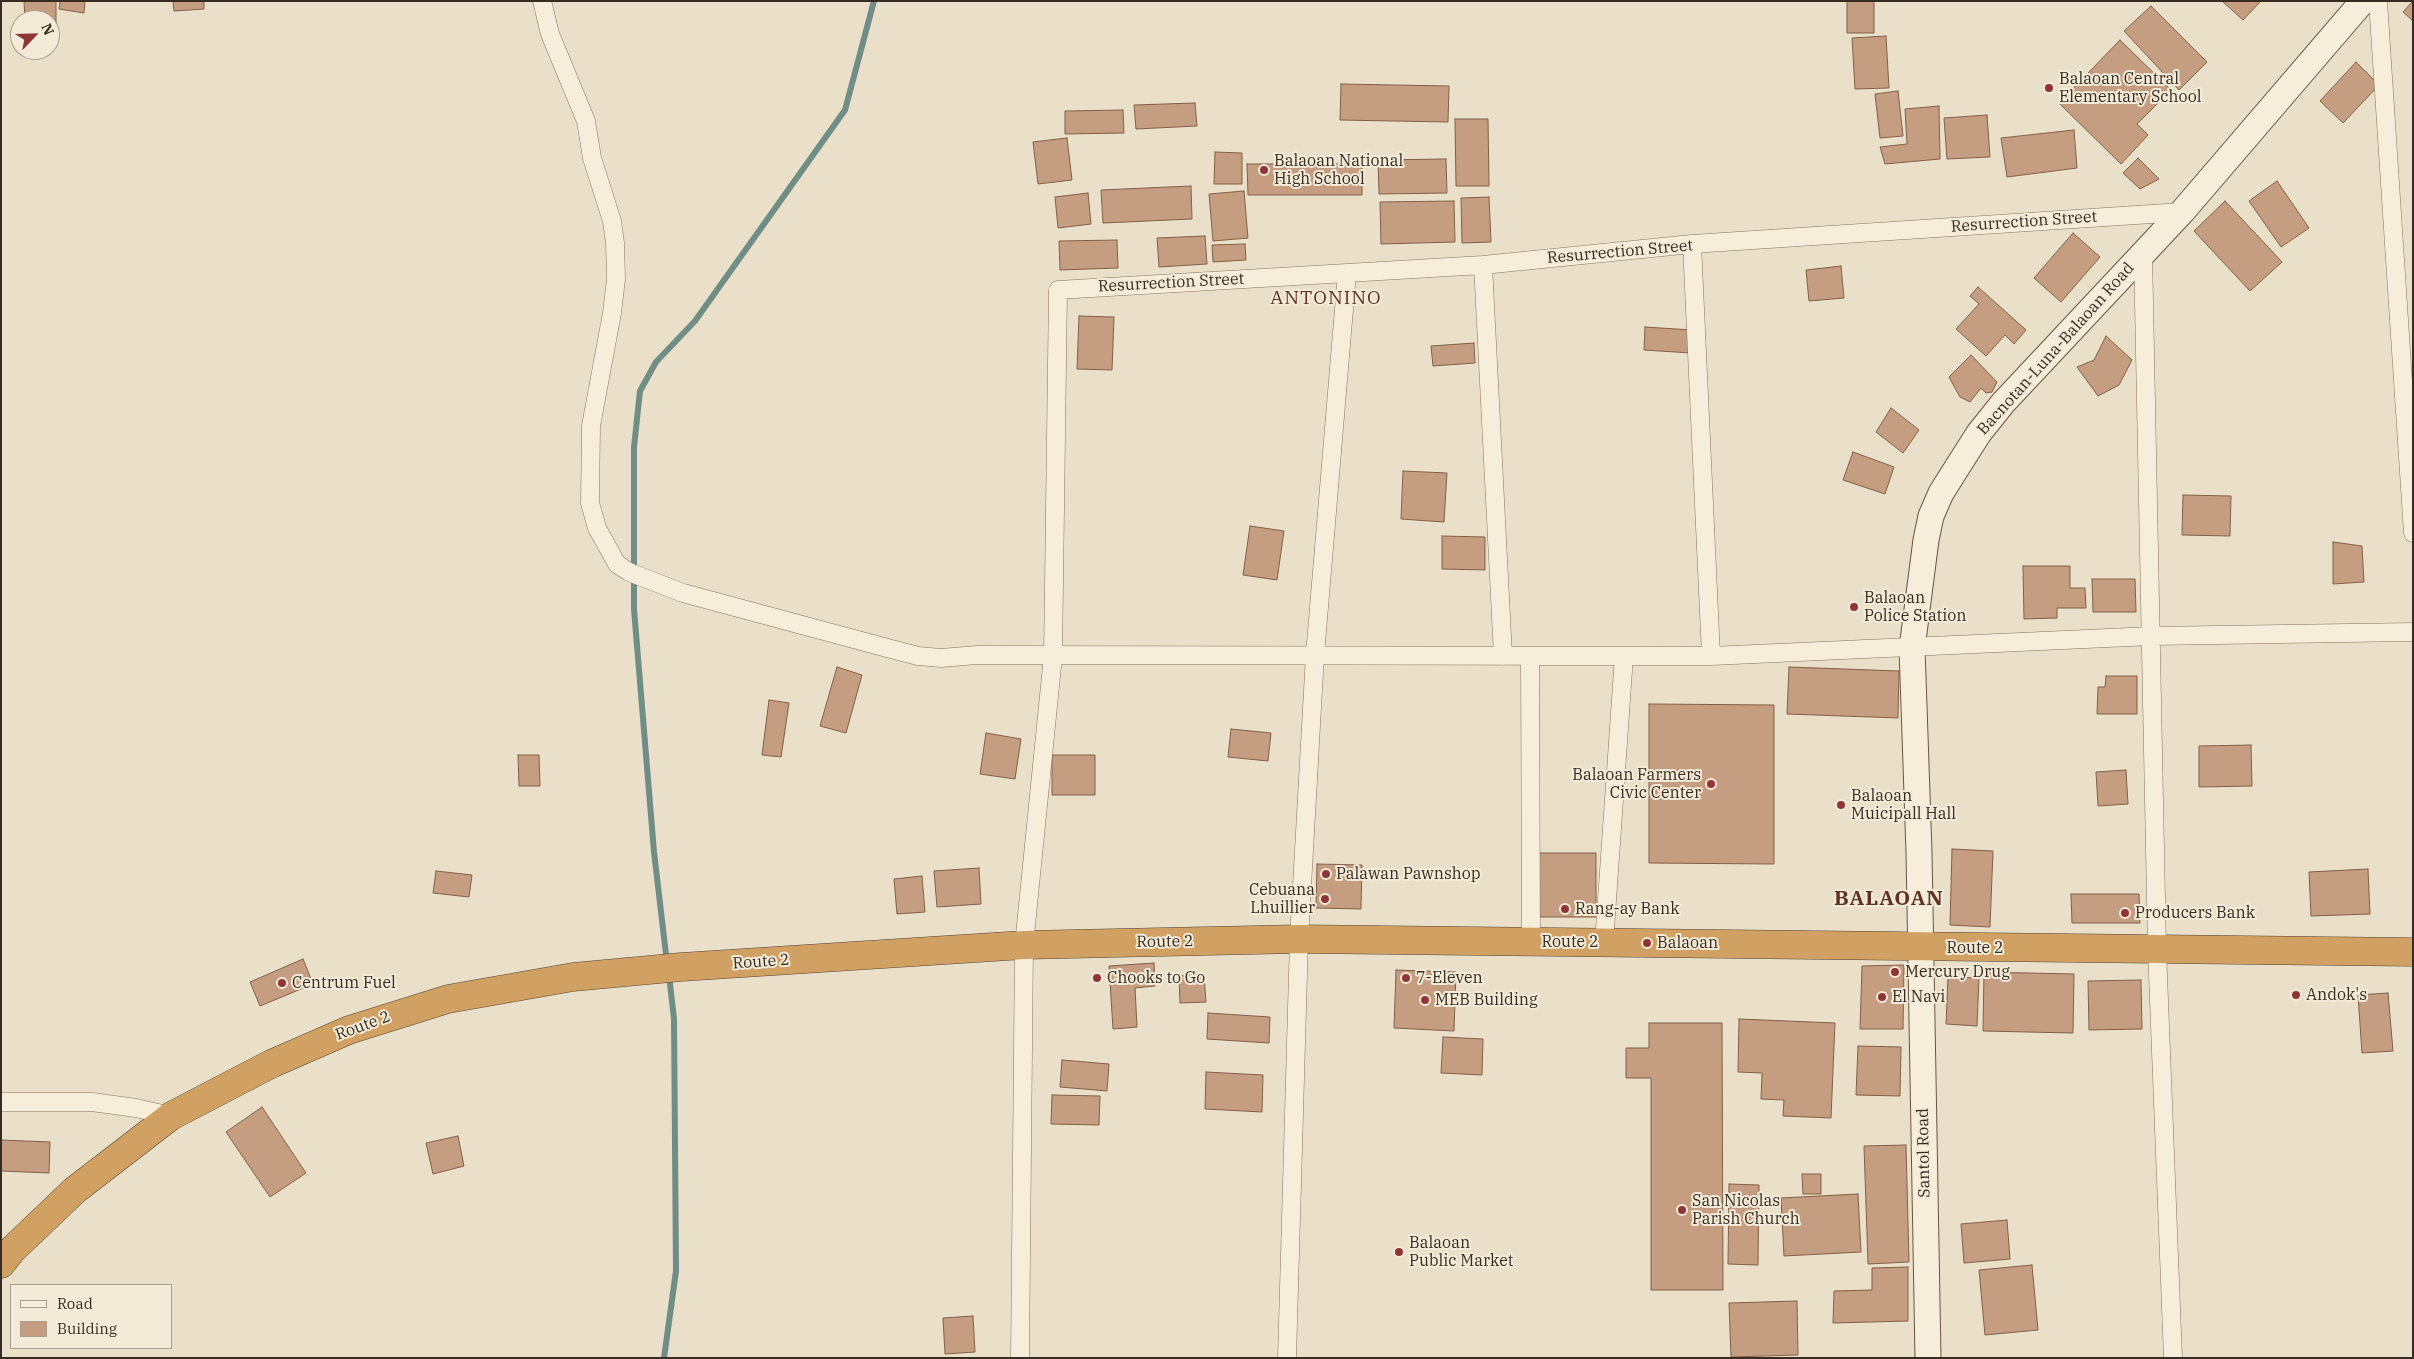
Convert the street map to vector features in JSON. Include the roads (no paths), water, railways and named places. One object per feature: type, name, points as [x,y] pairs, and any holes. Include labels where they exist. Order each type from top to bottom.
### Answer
[{"type":"highway","name":"Route 2","points":[[1,1264],[13,1249],[75,1190],[171,1116],[280,1060],[349,1030],[448,999],[573,977],[681,967],[1024,945],[1299,939],[1790,944],[1921,948],[2413,952]]},
{"type":"main road","name":"Bacnotan-Luna-Balaoan Road","points":[[1921,948],[1912,648],[1926,540],[1941,492],[1979,432],[2003,403],[2182,212],[2363,1]]},
{"type":"main road","name":"Santol Road","points":[[1921,948],[1928,1358]]},
{"type":"street","points":[[542,1],[550,34],[586,121],[595,172],[612,221],[615,243],[616,279],[612,313],[591,426],[590,504],[596,528],[617,564],[629,572],[683,593],[918,656],[941,658],[977,655],[1711,656],[2152,636],[2413,632]]},
{"type":"street","points":[[2378,1],[2413,533]]},
{"type":"street","name":"Resurrection Street","points":[[1052,656],[1058,290],[1483,265],[1692,244],[2182,212]]},
{"type":"street","points":[[1692,244],[1711,656]]},
{"type":"street","points":[[2143,252],[2158,949],[2173,1358]]},
{"type":"street","points":[[1483,265],[1503,656]]},
{"type":"street","points":[[1287,1358],[1299,939],[1315,655],[1347,273]]},
{"type":"street","points":[[1020,1358],[1024,945],[1052,656]]},
{"type":"street","points":[[1604,943],[1624,656]]},
{"type":"street","points":[[1530,657],[1531,942]]},
{"type":"street","points":[[1,1102],[92,1102],[136,1108],[171,1116]]},
{"type":"waterway","points":[[634,567],[634,447],[640,391],[656,362],[695,321],[845,110],[874,1]]},
{"type":"waterway","points":[[634,583],[634,609],[654,852],[667,963]]},
{"type":"waterway","points":[[664,1358],[676,1271],[674,1019],[669,975]]},
{"type":"place","name":"Balaoan Central Elementary School","points":[[2049,88]]},
{"type":"place","name":"Balaoan National High School","points":[[1264,170]]},
{"type":"place","name":"Balaoan Police Station","points":[[1854,607]]},
{"type":"place","name":"Balaoan Farmers Civic Center","points":[[1711,784]]},
{"type":"place","name":"Balaoan Muicipall Hall","points":[[1841,805]]},
{"type":"place","name":"Palawan Pawnshop","points":[[1326,874]]},
{"type":"place","name":"Cebuana Lhuillier","points":[[1325,899]]},
{"type":"place","name":"Rang-ay Bank","points":[[1565,909]]},
{"type":"place","name":"Producers Bank","points":[[2125,913]]},
{"type":"place","name":"Balaoan","points":[[1647,943]]},
{"type":"place","name":"Mercury Drug","points":[[1895,972]]},
{"type":"place","name":"Chooks to Go","points":[[1097,978]]},
{"type":"place","name":"7-Eleven","points":[[1406,978]]},
{"type":"place","name":"Centrum Fuel","points":[[282,983]]},
{"type":"place","name":"Andok's","points":[[2296,995]]},
{"type":"place","name":"El Navi","points":[[1882,997]]},
{"type":"place","name":"MEB Building","points":[[1425,1000]]},
{"type":"place","name":"San Nicolas Parish Church","points":[[1682,1210]]},
{"type":"place","name":"Balaoan Public Market","points":[[1399,1252]]},
{"type":"district","name":"ANTONINO","points":[[1326,299]]},
{"type":"district","name":"BALAOAN","points":[[1889,899]]}]
